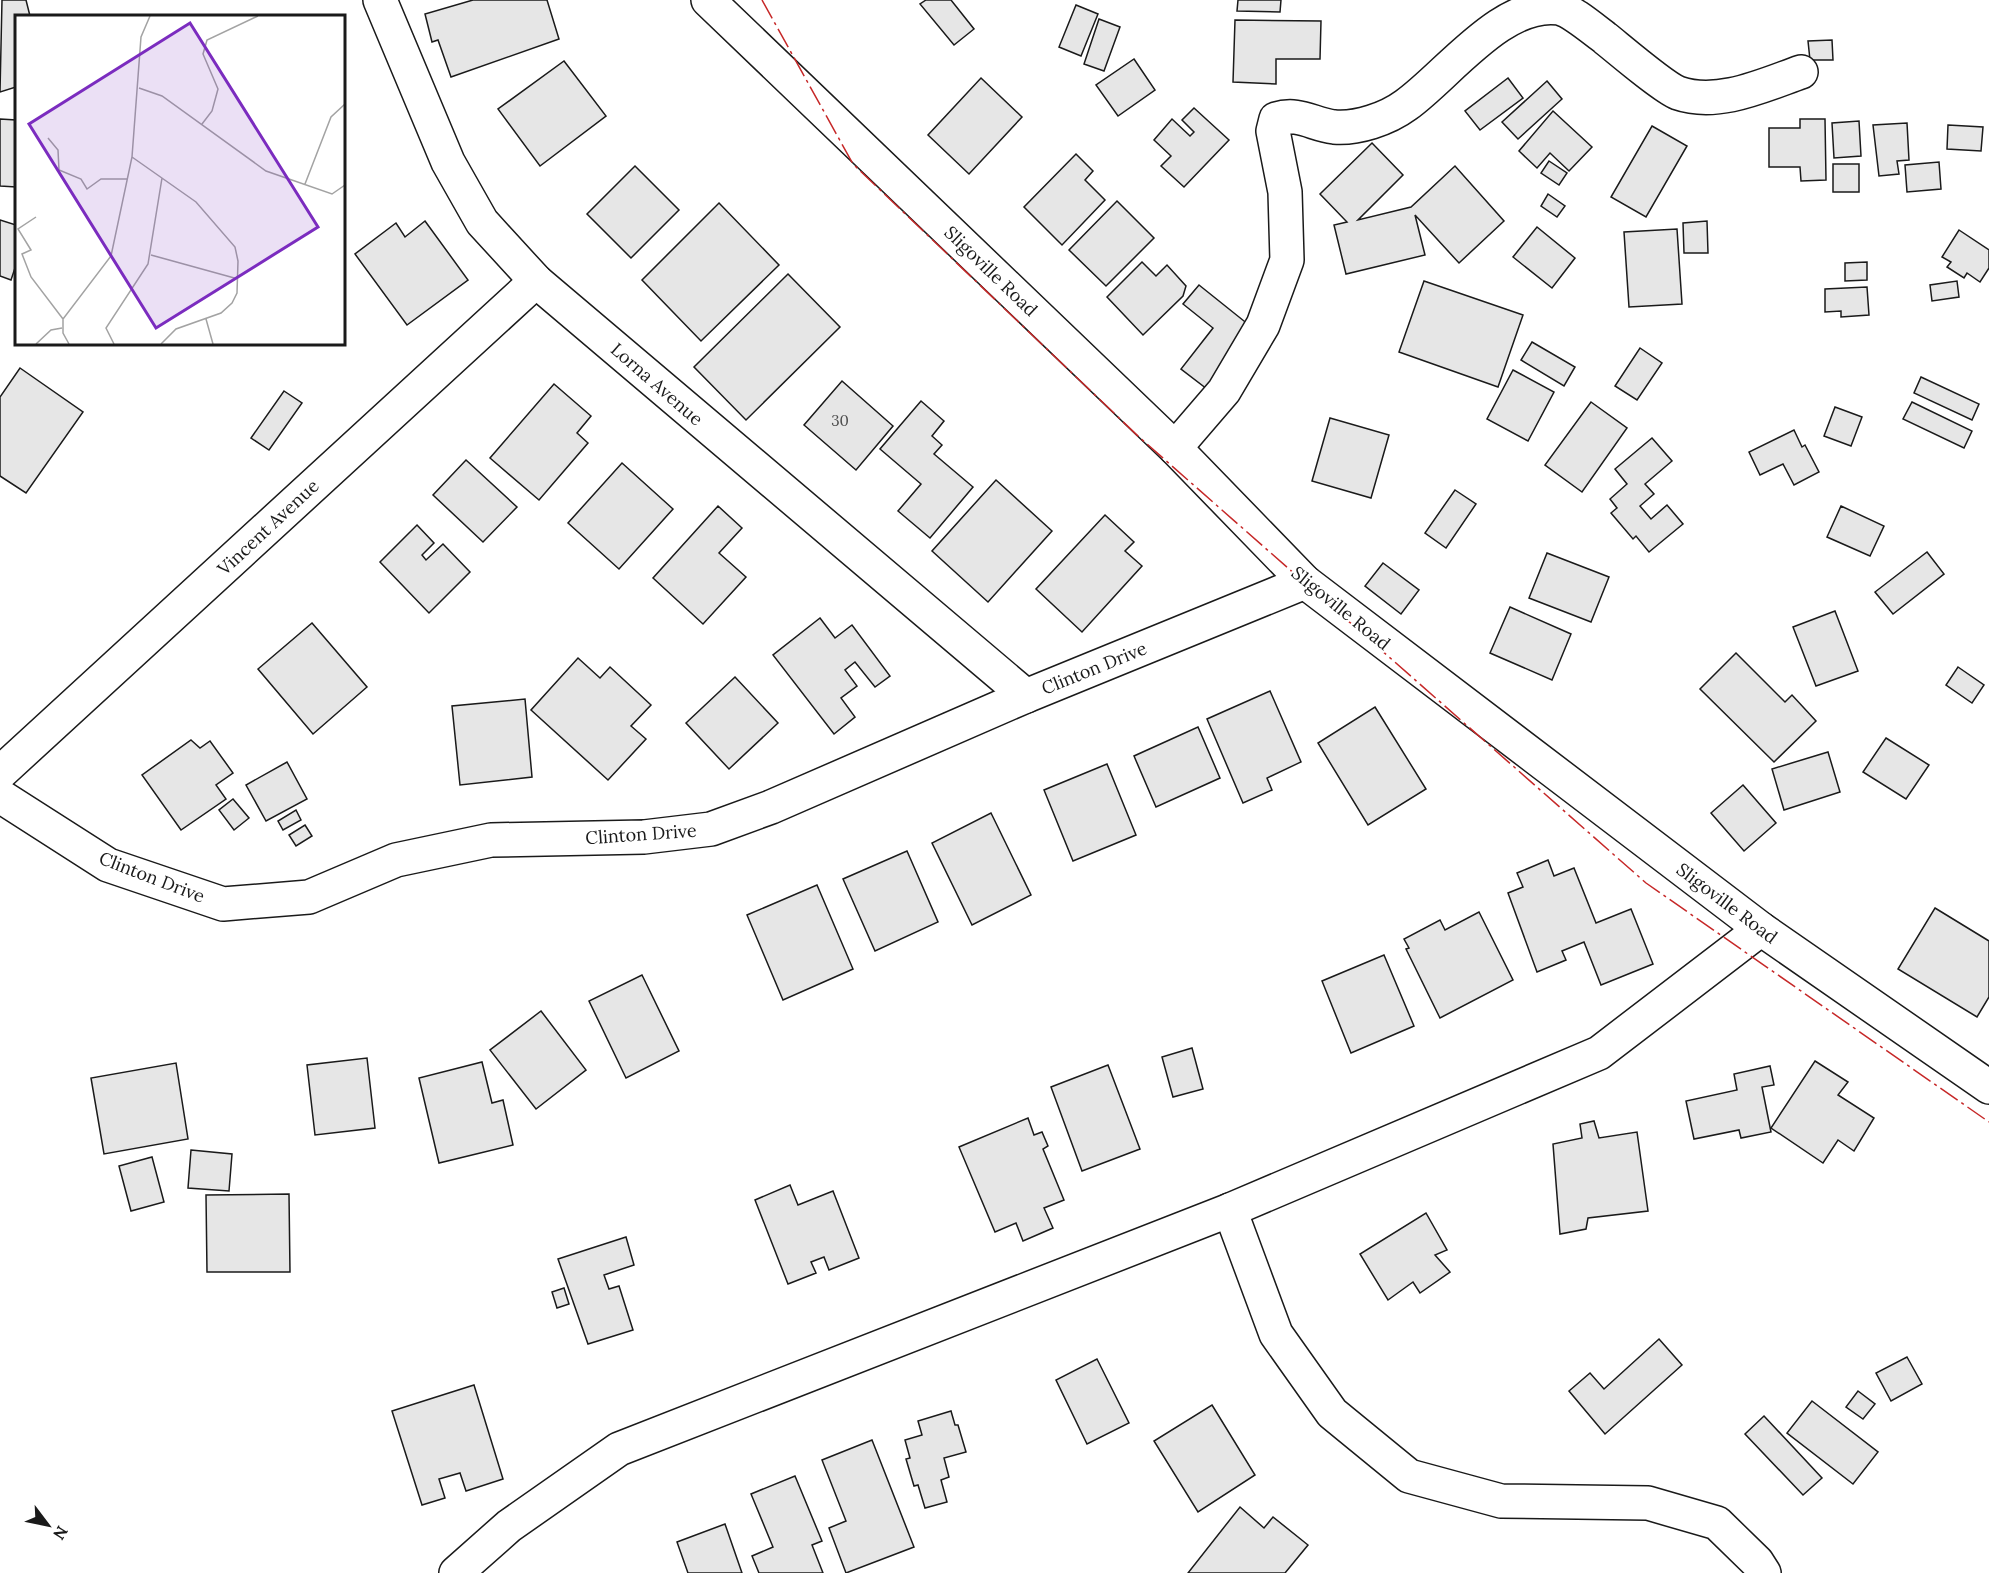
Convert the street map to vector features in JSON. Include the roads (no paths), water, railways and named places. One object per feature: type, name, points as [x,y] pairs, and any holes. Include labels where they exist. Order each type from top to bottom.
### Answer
[{"type":"street","name":"Lorna Avenue","points":[[380,0],[448,162],[482,222],[536,281],[1026,696]]},
{"type":"street","name":"Sligoville Road","points":[[708,0],[1175,448],[1305,582],[1761,929],[1989,1087]]},
{"type":"street","points":[[1175,448],[1224,391],[1263,325],[1287,260],[1285,192],[1273,131],[1276,119],[1289,115],[1334,127],[1373,122],[1406,105],[1468,47],[1497,26],[1528,9],[1560,8],[1590,27],[1677,93],[1710,97],[1738,94],[1801,72]]},
{"type":"street","name":"Vincent Avenue","points":[[0,773],[536,281]]},
{"type":"street","name":"Clinton Drive","points":[[0,796],[108,865],[223,904],[309,897],[396,860],[491,840],[644,837],[711,829],[771,807],[1026,696],[1305,582]]},
{"type":"street","points":[[456,1573],[508,1526],[619,1449],[1230,1210],[1599,1053],[1761,929]]},
{"type":"street","points":[[1230,1210],[1276,1334],[1332,1413],[1409,1476],[1502,1501],[1648,1503],[1717,1523],[1757,1562],[1764,1573]]}]
